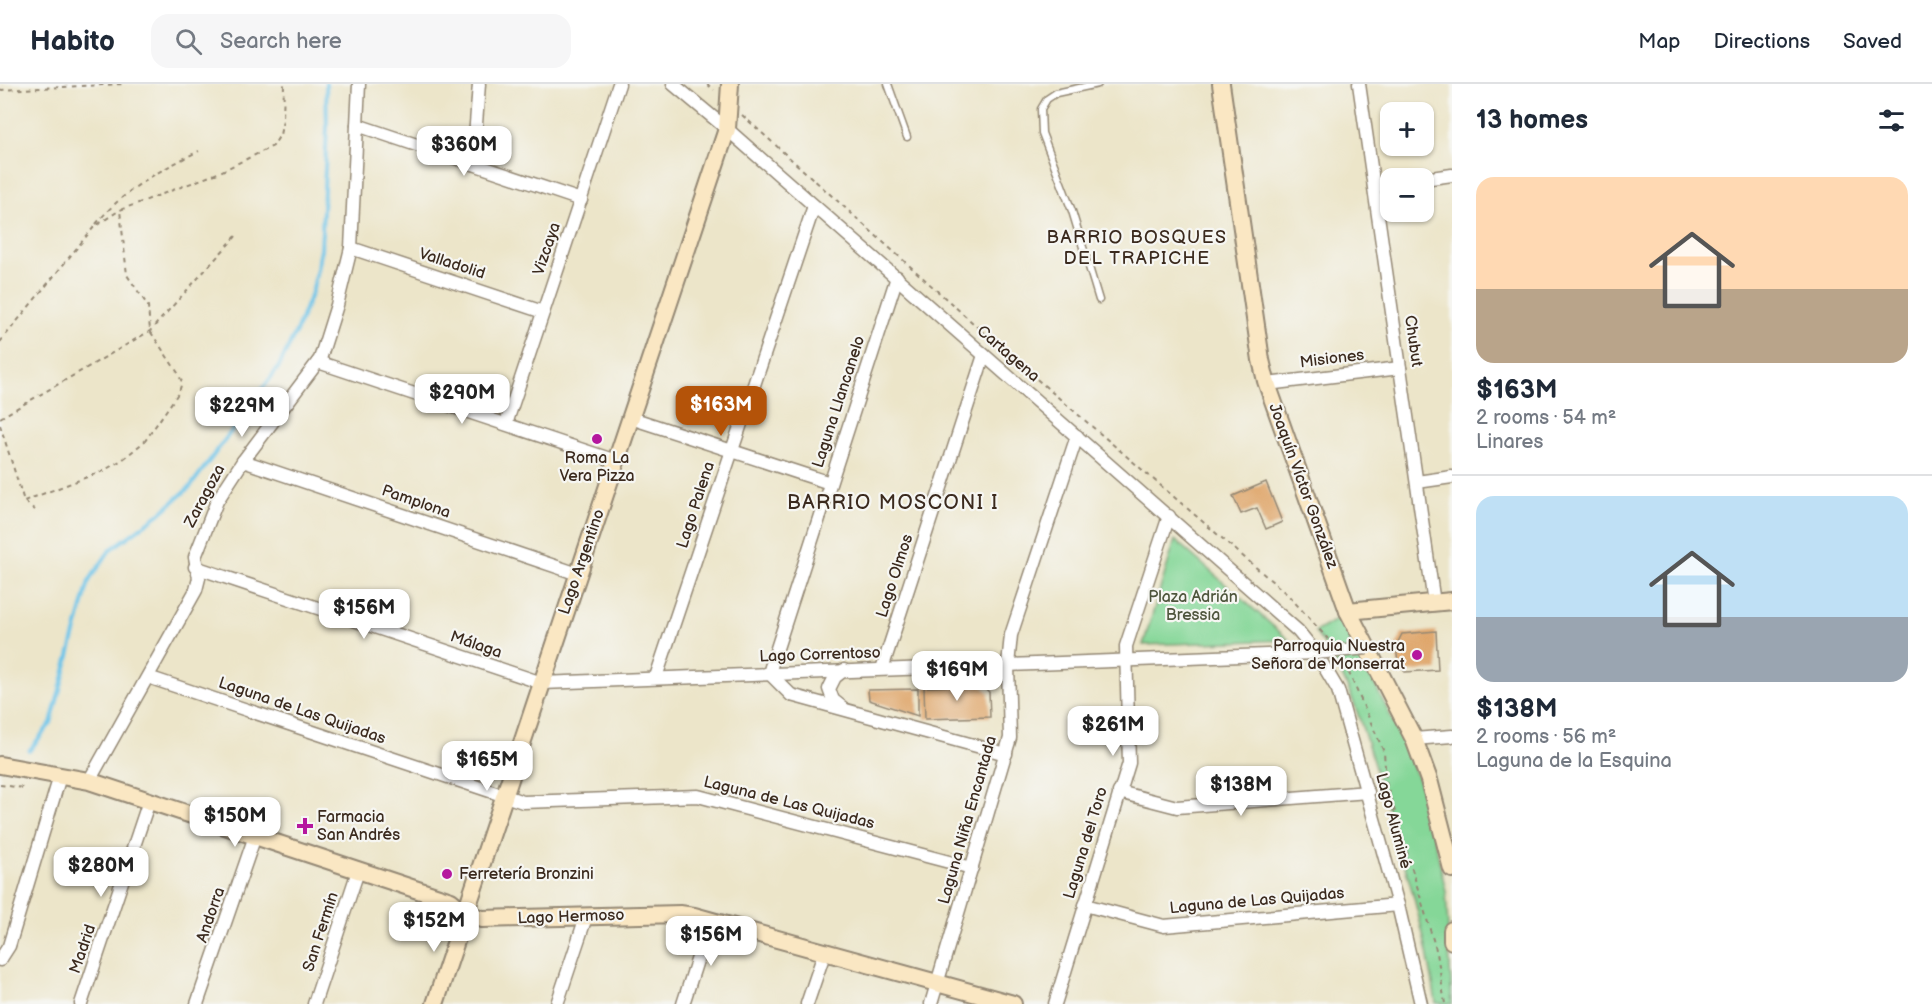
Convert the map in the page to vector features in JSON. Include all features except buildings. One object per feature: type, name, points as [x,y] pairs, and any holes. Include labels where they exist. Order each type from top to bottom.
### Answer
[{"type":"street","name":"Zaragoza","points":[[89,781],[196,590],[199,578],[195,567],[198,545],[207,523],[243,461],[318,362],[342,287],[351,248],[359,84]]},
{"type":"street","points":[[473,164],[479,84]]},
{"type":"street","name":"Vizcaya","points":[[506,424],[619,84]]},
{"type":"street","name":"Cartagena","points":[[673,84],[1169,516],[1298,631],[1316,653]]},
{"type":"street","name":"Lago Argentino","points":[[435,1004],[727,129],[730,84]]},
{"type":"street","name":"Joaquín Víctor González","points":[[1221,84],[1261,360],[1267,384],[1348,611],[1414,739],[1429,780],[1451,858]]},
{"type":"street","name":"Chubut","points":[[1359,84],[1434,603]]},
{"type":"street","points":[[357,125],[581,200]]},
{"type":"street","points":[[1434,178],[1452,175]]},
{"type":"street","points":[[1374,186],[1380,185]]},
{"type":"street","name":"Lago Palena","points":[[656,677],[813,206]]},
{"type":"street","name":"Valladolid","points":[[351,248],[543,312]]},
{"type":"street","name":"Laguna Llancanelo","points":[[768,673],[897,278]]},
{"type":"street","name":"Lago Olmos","points":[[882,669],[984,356]]},
{"type":"street","points":[[318,362],[616,461]]},
{"type":"street","name":"Misiones","points":[[1267,384],[1400,368]]},
{"type":"street","points":[[631,418],[830,483]]},
{"type":"street","name":"Laguna Niña Encantada","points":[[931,1004],[1010,738],[1008,664],[1011,635],[1077,436]]},
{"type":"street","name":"Pamplona","points":[[243,461],[578,574]]},
{"type":"street","points":[[1417,482],[1452,477]]},
{"type":"street","name":"Laguna del Toro","points":[[1055,1004],[1129,764],[1126,661],[1129,633],[1169,516]]},
{"type":"street","name":"Málaga","points":[[195,567],[542,683]]},
{"type":"street","points":[[1348,611],[1452,602]]},
{"type":"street","name":"Lago Correntoso","points":[[542,683],[1316,653],[1367,648]]},
{"type":"street","name":"Lago Aluminé","points":[[1316,653],[1338,690],[1398,905],[1421,1004]]},
{"type":"street","points":[[844,670],[835,677],[829,689],[833,700],[851,711]]},
{"type":"street","points":[[768,673],[791,695],[1006,754]]},
{"type":"street","name":"Laguna de Las Quijadas","points":[[148,677],[524,802],[698,796],[972,868]]},
{"type":"street","points":[[1414,739],[1452,735]]},
{"type":"street","name":"Lago Hermoso","points":[[0,765],[89,781],[451,901],[465,913],[482,919],[680,914],[825,951],[1013,1004]]},
{"type":"street","points":[[0,960],[9,946],[60,776]]},
{"type":"street","points":[[1119,792],[1177,807],[1368,792]]},
{"type":"street","name":"Madrid","points":[[81,1004],[149,801]]},
{"type":"street","name":"Andorra","points":[[197,1004],[255,836]]},
{"type":"street","name":"San Fermín","points":[[315,1004],[358,871]]},
{"type":"street","name":"Laguna de Las Quijadas","points":[[1085,905],[1164,926],[1398,905]]},
{"type":"street","points":[[557,1004],[586,917]]},
{"type":"street","points":[[683,1004],[710,920]]},
{"type":"street","points":[[1452,930],[1452,941]]},
{"type":"street","points":[[807,1004],[825,951]]},
{"type":"lane","points":[[888,84],[907,137]]},
{"type":"lane","points":[[1098,84],[1056,93],[1047,99],[1040,120],[1042,133],[1072,211],[1099,300]]},
{"type":"path","points":[[0,90],[66,85],[124,84]]},
{"type":"path","points":[[94,226],[120,210],[218,173],[273,146],[280,135],[284,120],[284,84]]},
{"type":"path","points":[[0,342],[115,201],[149,176],[199,151]]},
{"type":"path","points":[[24,501],[104,471],[122,460],[145,441],[179,393],[182,382],[150,332],[148,306],[127,275],[120,210]]},
{"type":"path","points":[[0,418],[150,332],[238,234]]},
{"type":"path","points":[[0,425],[24,501],[35,510]]},
{"type":"path","points":[[0,785],[24,788]]},
{"type":"green space","name":"Plaza Adrián Bressia","points":[[1175,540],[1289,640],[1143,645]]},
{"type":"green space","points":[[1340,617],[1403,740],[1425,797],[1446,891],[1452,1004],[1436,1003],[1414,896],[1363,728],[1339,669],[1315,632]]},
{"type":"waterway","points":[[29,751],[51,723],[89,581],[110,550],[158,515],[190,487],[278,368],[296,332],[313,289],[321,250],[327,128],[326,84]]},
{"type":"place","name":"Roma La Vera Pizza","points":[[597,439]]},
{"type":"place","name":"Parroquia Nuestra Señora de Monserrat","points":[[1417,655]]},
{"type":"place","name":"Farmacia San Andrés","points":[[305,826]]},
{"type":"place","name":"Ferretería Bronzini","points":[[447,874]]},
{"type":"district","name":"BARRIO BOSQUES DEL TRAPICHE","points":[[1137,247]]},
{"type":"district","name":"BARRIO MOSCONI I","points":[[893,503]]}]
